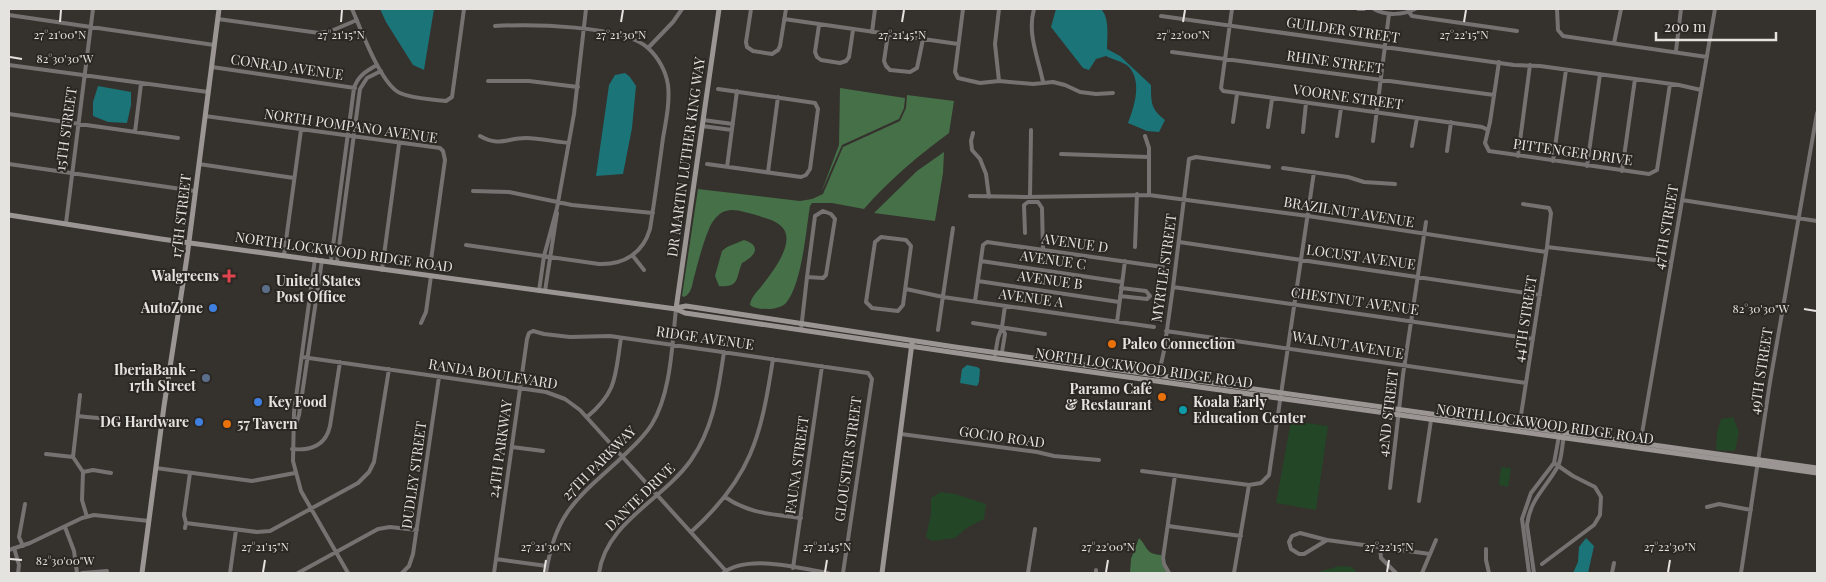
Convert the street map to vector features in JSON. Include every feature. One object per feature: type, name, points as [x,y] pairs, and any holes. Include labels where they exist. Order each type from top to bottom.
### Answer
[{"type":"main road","name":"17TH STREET","points":[[142,573],[189,242],[219,9]]},
{"type":"main road","name":"DR MARTIN LUTHER KING WAY","points":[[676,308],[719,9]]},
{"type":"main road","name":"NORTH LOCKWOOD RIDGE ROAD","points":[[9,215],[382,270],[676,308],[685,313],[801,327],[1399,413],[1759,462],[1817,468]]},
{"type":"main road","name":"NORTH LOCKWOOD RIDGE ROAD","points":[[912,343],[967,354],[998,355]]},
{"type":"main road","points":[[882,573],[912,343]]},
{"type":"main road","name":"NORTH LOCKWOOD RIDGE ROAD","points":[[1399,413],[1431,420],[1518,429]]},
{"type":"main road","name":"NORTH LOCKWOOD RIDGE ROAD","points":[[1759,462],[1817,474]]},
{"type":"street","name":"15TH STREET","points":[[66,223],[93,9]]},
{"type":"street","points":[[352,9],[377,65],[391,88],[400,93],[446,101],[452,97],[464,9]]},
{"type":"street","points":[[542,291],[544,256],[557,205],[578,87],[586,9]]},
{"type":"street","points":[[648,48],[674,22],[682,9]]},
{"type":"street","points":[[751,9],[746,42],[747,47],[751,50],[772,54],[780,46],[786,9]]},
{"type":"street","points":[[872,32],[875,9]]},
{"type":"street","points":[[963,9],[955,72],[958,78],[980,83],[999,81],[1033,84],[1043,82],[1060,83],[1085,93],[1113,93]]},
{"type":"street","points":[[999,9],[995,36],[999,81]]},
{"type":"street","points":[[1034,9],[1032,35],[1043,82]]},
{"type":"street","points":[[1225,58],[1232,9]]},
{"type":"street","points":[[1358,9],[1364,9]]},
{"type":"street","points":[[1374,9],[1389,14],[1409,12],[1415,9]]},
{"type":"street","points":[[1557,9],[1558,30],[1560,34],[1569,37],[1707,57]]},
{"type":"street","points":[[1614,43],[1621,9]]},
{"type":"street","points":[[1676,51],[1681,9]]},
{"type":"street","name":"47TH STREET","points":[[1640,446],[1715,9]]},
{"type":"street","points":[[1409,12],[1412,16],[1517,31]]},
{"type":"street","points":[[1373,141],[1389,14]]},
{"type":"street","points":[[9,15],[214,45]]},
{"type":"street","name":"GUILDER STREET","points":[[1161,16],[1600,74],[1701,90]]},
{"type":"street","points":[[218,19],[319,33],[331,31],[357,20]]},
{"type":"street","points":[[784,20],[958,44]]},
{"type":"street","points":[[466,245],[607,264],[622,261],[633,256],[647,238],[669,94],[661,64],[648,48],[628,37],[541,25],[495,26]]},
{"type":"street","points":[[818,25],[815,52],[821,60],[843,63],[848,59],[853,30]]},
{"type":"street","points":[[888,34],[884,61],[890,70],[910,72],[917,68],[923,39]]},
{"type":"street","name":"RHINE STREET","points":[[1172,52],[1494,94]]},
{"type":"street","name":"VOORNE STREET","points":[[1225,58],[1221,90],[1238,94],[1451,122],[1482,127],[1488,130]]},
{"type":"street","name":"PITTENGER DRIVE","points":[[1499,62],[1485,145],[1489,151],[1649,174],[1657,170],[1670,84]]},
{"type":"street","points":[[9,65],[208,92]]},
{"type":"street","points":[[334,262],[354,88],[364,72],[377,65]]},
{"type":"street","points":[[1518,156],[1530,65]]},
{"type":"street","name":"CONRAD AVENUE","points":[[212,67],[360,89]]},
{"type":"street","points":[[1552,161],[1566,70]]},
{"type":"street","points":[[334,262],[360,89],[367,78],[381,71]]},
{"type":"street","points":[[1588,166],[1600,74]]},
{"type":"street","points":[[1622,170],[1635,79]]},
{"type":"street","points":[[488,81],[529,81],[578,87]]},
{"type":"street","points":[[135,132],[142,84]]},
{"type":"street","points":[[707,164],[802,177],[810,169],[818,109],[815,103],[718,88]]},
{"type":"street","points":[[727,167],[737,91]]},
{"type":"street","points":[[1233,122],[1238,94]]},
{"type":"street","points":[[768,172],[778,97]]},
{"type":"street","points":[[1268,127],[1272,98]]},
{"type":"street","points":[[1303,132],[1306,103]]},
{"type":"street","points":[[1337,136],[1340,108]]},
{"type":"street","name":"49TH STREET","points":[[1741,573],[1772,372],[1817,113]]},
{"type":"street","points":[[9,114],[178,138]]},
{"type":"street","name":"NORTH POMPANO AVENUE","points":[[205,116],[399,144],[440,148],[445,155],[431,260]]},
{"type":"street","points":[[1412,146],[1417,118]]},
{"type":"street","points":[[703,120],[733,124]]},
{"type":"street","points":[[1447,151],[1451,122]]},
{"type":"street","points":[[702,126],[732,130]]},
{"type":"street","points":[[284,255],[301,130]]},
{"type":"street","points":[[1030,197],[1031,130]]},
{"type":"street","points":[[973,132],[972,150],[979,156],[986,174],[989,197]]},
{"type":"street","points":[[480,136],[487,140],[500,142],[528,138],[569,143]]},
{"type":"street","points":[[1145,136],[1149,148],[1148,195]]},
{"type":"street","points":[[382,270],[399,144]]},
{"type":"street","points":[[1060,154],[1148,157]]},
{"type":"street","name":"MYRTLE STREET","points":[[1158,378],[1173,287],[1189,161],[1191,158],[1196,157],[1269,166]]},
{"type":"street","points":[[9,164],[195,191]]},
{"type":"street","points":[[199,164],[294,178]]},
{"type":"street","points":[[1283,168],[1364,182],[1395,184]]},
{"type":"street","points":[[1142,470],[1248,485],[1261,483],[1269,475],[1314,172]]},
{"type":"street","points":[[473,190],[509,192],[557,205],[652,213]]},
{"type":"street","points":[[1135,247],[1137,194]]},
{"type":"street","name":"BRAZILNUT AVENUE","points":[[970,196],[1148,195],[1308,216],[1546,252]]},
{"type":"street","points":[[1682,200],[1817,221]]},
{"type":"street","points":[[1024,233],[1024,205],[1028,202],[1038,202],[1042,208],[1043,250]]},
{"type":"street","name":"44TH STREET","points":[[1518,429],[1547,247],[1550,209],[1523,204]]},
{"type":"street","points":[[542,291],[557,218],[557,205]]},
{"type":"street","points":[[801,327],[807,277],[815,216],[819,212],[828,212],[835,219],[826,275],[822,279],[807,277]]},
{"type":"street","name":"42ND STREET","points":[[1390,488],[1404,365],[1426,222]]},
{"type":"street","points":[[938,330],[953,228]]},
{"type":"street","points":[[878,238],[906,240],[910,243],[912,248],[906,289],[904,305],[899,311],[880,310],[872,308],[868,304],[866,298],[874,242],[878,238]]},
{"type":"street","name":"AVENUE D","points":[[981,261],[984,243],[989,242],[1163,267]]},
{"type":"street","name":"LOCUST AVENUE","points":[[1179,242],[1540,295]]},
{"type":"street","points":[[1547,247],[1671,262]]},
{"type":"street","points":[[633,256],[644,270]]},
{"type":"street","points":[[318,260],[302,357],[292,449],[295,473],[301,491],[348,573]]},
{"type":"street","points":[[293,431],[299,414],[318,260]]},
{"type":"street","points":[[976,301],[981,261]]},
{"type":"street","name":"AVENUE C","points":[[981,261],[1122,282]]},
{"type":"street","points":[[1117,322],[1125,262]]},
{"type":"street","points":[[421,323],[426,312],[431,276]]},
{"type":"street","name":"AVENUE B","points":[[978,282],[1119,302]]},
{"type":"street","name":"CHESTNUT AVENUE","points":[[1173,287],[1533,339]]},
{"type":"street","points":[[1120,296],[1147,299],[1150,296],[1146,291],[1121,288]]},
{"type":"street","name":"AVENUE A","points":[[906,289],[943,297],[1154,327]]},
{"type":"street","points":[[998,355],[1004,334],[1002,328],[1005,306]]},
{"type":"street","name":"27TH PARKWAY","points":[[546,573],[553,538],[567,511],[582,493],[644,436],[658,412],[665,389],[676,308]]},
{"type":"street","points":[[973,323],[1045,334]]},
{"type":"street","name":"RIDGE AVENUE","points":[[533,331],[570,337],[604,336],[724,352],[868,373],[872,377]]},
{"type":"street","name":"24TH PARKWAY","points":[[494,573],[527,339],[529,333],[533,331]]},
{"type":"street","name":"WALNUT AVENUE","points":[[1166,331],[1526,382]]},
{"type":"street","points":[[587,418],[602,404],[610,391],[614,378],[620,338]]},
{"type":"street","name":"DANTE DRIVE","points":[[599,573],[604,555],[613,537],[685,468],[700,445],[708,429],[717,399],[724,352]]},
{"type":"street","name":"RANDA BOULEVARD","points":[[302,357],[520,388],[546,392],[562,397],[577,407],[691,532],[724,572]]},
{"type":"street","points":[[691,532],[708,517],[725,497],[744,469],[758,437],[766,407],[774,360]]},
{"type":"street","points":[[292,449],[304,450],[313,448],[322,442],[327,435],[340,362]]},
{"type":"street","name":"FAUNA STREET","points":[[794,568],[822,366]]},
{"type":"street","points":[[190,473],[184,515],[186,525],[257,532],[270,531],[311,510],[358,484],[372,468],[376,455],[389,369]]},
{"type":"street","name":"DUDLEY STREET","points":[[402,573],[412,560],[439,377]]},
{"type":"street","name":"GLOUSTER STREET","points":[[843,573],[872,377]]},
{"type":"street","points":[[80,395],[73,457],[83,472],[82,500],[87,517]]},
{"type":"street","points":[[78,416],[119,420]]},
{"type":"street","points":[[1419,501],[1431,420]]},
{"type":"street","name":"GOCIO ROAD","points":[[901,434],[1054,456],[1099,460]]},
{"type":"street","points":[[1534,573],[1522,519],[1535,488],[1556,464],[1562,435]]},
{"type":"street","points":[[512,447],[543,451]]},
{"type":"street","points":[[46,454],[73,457]]},
{"type":"street","points":[[1542,564],[1594,525],[1599,518],[1600,495],[1593,485],[1573,476],[1556,464]]},
{"type":"street","points":[[156,468],[252,481],[295,473]]},
{"type":"street","points":[[83,472],[93,470],[111,473]]},
{"type":"street","points":[[1169,573],[1163,558],[1175,475]]},
{"type":"street","points":[[1234,573],[1248,485]]},
{"type":"street","points":[[725,497],[741,507],[801,518]]},
{"type":"street","points":[[22,546],[19,537],[25,504]]},
{"type":"street","points":[[1707,507],[1719,504],[1751,510]]},
{"type":"street","points":[[9,550],[87,517],[102,515],[149,521]]},
{"type":"street","points":[[1168,526],[1241,536]]},
{"type":"street","points":[[64,527],[74,551],[77,573]]},
{"type":"street","points":[[298,573],[383,528],[393,527],[417,530]]},
{"type":"street","points":[[1028,573],[1035,529]]},
{"type":"street","points":[[230,573],[236,530]]},
{"type":"street","points":[[1327,540],[1301,554],[1293,552],[1290,546],[1290,539],[1298,534],[1327,540],[1430,554]]},
{"type":"street","points":[[1422,573],[1436,540]]},
{"type":"street","points":[[1527,541],[1529,573]]},
{"type":"street","points":[[1380,547],[1381,558],[1396,573]]},
{"type":"street","points":[[14,548],[19,565],[18,573]]},
{"type":"street","points":[[1486,549],[1489,573]]},
{"type":"street","points":[[496,559],[547,566]]},
{"type":"street","points":[[724,572],[735,566],[750,563],[828,573]]},
{"type":"street","points":[[1612,573],[1614,563]]},
{"type":"street","points":[[82,573],[107,571]]},
{"type":"green space","points":[[840,88],[905,98],[904,108],[899,119],[842,145],[821,193],[839,145]]},
{"type":"green space","points":[[907,95],[954,101],[949,133],[904,169],[864,209],[832,203],[812,203],[800,270],[786,303],[780,307],[770,309],[750,305],[782,255],[785,247],[785,232],[779,224],[773,221],[733,210],[721,213],[711,224],[691,290],[684,297],[682,296],[698,189],[800,201],[812,199],[823,194],[843,147],[900,121],[906,108]]},
{"type":"green space","points":[[944,152],[943,173],[935,221],[874,213],[917,171]]},
{"type":"green space","points":[[744,240],[753,245],[755,252],[742,263],[734,283],[719,286],[715,276],[722,251]]},
{"type":"green space","points":[[1733,417],[1739,432],[1735,451],[1716,450],[1717,432],[1721,419]]},
{"type":"green space","points":[[1291,421],[1328,426],[1316,510],[1276,503]]},
{"type":"green space","points":[[1501,467],[1511,468],[1508,487],[1499,485]]},
{"type":"green space","points":[[941,492],[955,494],[986,504],[984,519],[968,527],[955,538],[932,541],[926,537],[931,514],[931,498]]},
{"type":"green space","points":[[1139,538],[1149,552],[1161,555],[1162,564],[1167,573],[1130,573],[1131,559]]},
{"type":"green space","points":[[1339,566],[1352,567],[1357,573],[1315,573]]},
{"type":"water","points":[[380,9],[434,9],[424,70],[413,65]]},
{"type":"water","points":[[1056,9],[1101,9],[1107,23],[1107,49],[1120,56],[1151,85],[1154,109],[1165,120],[1159,132],[1147,131],[1128,123],[1135,102],[1136,86],[1133,72],[1128,66],[1106,56],[1096,59],[1089,70],[1083,68],[1051,27]]},
{"type":"water","points":[[625,73],[636,86],[632,128],[623,174],[596,176],[609,85],[615,75]]},
{"type":"water","points":[[98,86],[131,92],[131,105],[127,123],[108,122],[93,116],[93,102]]},
{"type":"water","points":[[967,365],[980,369],[977,386],[960,383],[962,369]]},
{"type":"water","points":[[1586,538],[1594,546],[1588,573],[1573,573],[1578,562],[1579,547]]},
{"type":"place","name":"Walgreens","points":[[229,276]]},
{"type":"place","name":"United States Post Office","points":[[266,289]]},
{"type":"place","name":"AutoZone","points":[[213,308]]},
{"type":"place","name":"Paleo Connection","points":[[1112,344]]},
{"type":"place","name":"IberiaBank - 17th Street","points":[[206,378]]},
{"type":"place","name":"Paramo Café & Restaurant","points":[[1162,397]]},
{"type":"place","name":"Key Food","points":[[258,402]]},
{"type":"place","name":"Koala Early Education Center","points":[[1183,410]]},
{"type":"place","name":"DG Hardware","points":[[199,422]]},
{"type":"place","name":"57 Tavern","points":[[227,424]]}]
